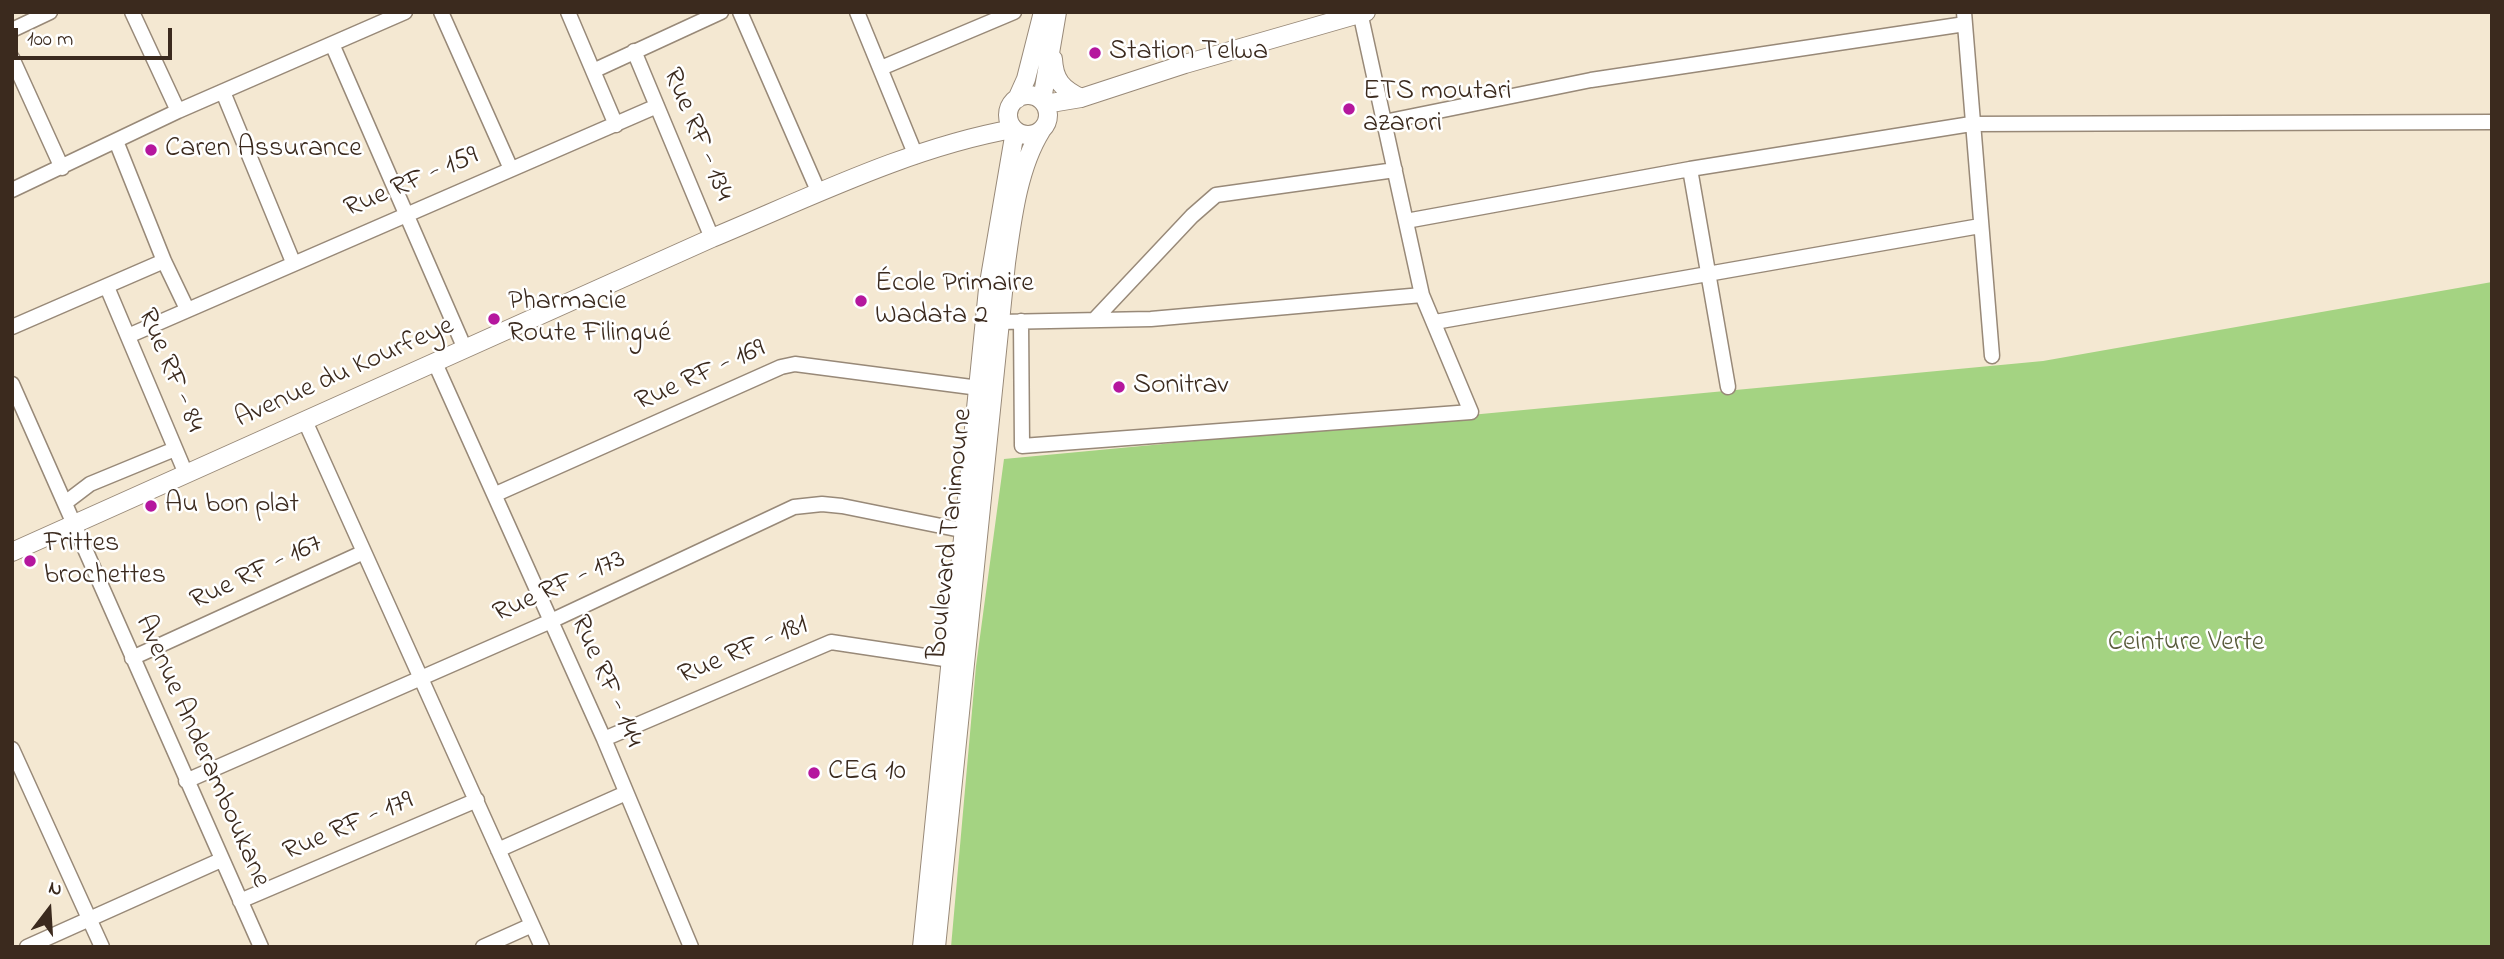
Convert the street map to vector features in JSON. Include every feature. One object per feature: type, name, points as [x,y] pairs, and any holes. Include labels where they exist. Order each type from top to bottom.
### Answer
[{"type":"main road","points":[[1043,12],[1027,79],[1013,104],[1009,118],[1014,130],[1026,135],[1044,128],[1081,98]]},
{"type":"main road","points":[[1044,128],[1049,113],[1043,102],[1057,12]]},
{"type":"main road","points":[[1013,104],[1028,95],[1043,102],[1081,98],[1185,64],[1362,13]]},
{"type":"main road","points":[[1052,44],[1058,81],[1066,91],[1081,98]]},
{"type":"main road","name":"Avenue du Kourfeye","points":[[972,136],[1013,104]]},
{"type":"main road","name":"Boulevard Tanimoune","points":[[922,947],[951,660],[962,626],[1013,216],[1032,146],[1044,128]]},
{"type":"main road","name":"Avenue du Kourfeye","points":[[12,552],[712,238],[916,156],[972,136],[1014,130]]},
{"type":"main road","name":"Boulevard Tanimoune","points":[[936,947],[962,626],[966,531],[990,265],[1014,130]]},
{"type":"street","points":[[12,30],[50,12]]},
{"type":"street","points":[[132,12],[178,111]]},
{"type":"street","points":[[12,190],[178,111],[405,12]]},
{"type":"street","points":[[441,12],[511,169]]},
{"type":"street","points":[[568,12],[616,125]]},
{"type":"street","points":[[593,71],[721,12]]},
{"type":"street","points":[[740,12],[819,193]]},
{"type":"street","points":[[856,12],[916,156]]},
{"type":"street","points":[[881,68],[1014,12]]},
{"type":"street","points":[[1021,321],[1022,446],[1471,412],[1422,295],[1362,13]]},
{"type":"street","points":[[1384,122],[1591,80],[1965,18],[1971,124],[1992,356]]},
{"type":"street","points":[[332,44],[465,349]]},
{"type":"street","name":"Rue RF - 134","points":[[634,51],[712,238]]},
{"type":"street","points":[[12,58],[62,168]]},
{"type":"street","points":[[223,92],[293,262]]},
{"type":"street","name":"Rue RF - 159","points":[[128,336],[657,106]]},
{"type":"street","points":[[1406,221],[1690,169],[1971,124],[2492,122]]},
{"type":"street","points":[[116,141],[164,261],[187,309]]},
{"type":"street","points":[[1690,169],[1728,387]]},
{"type":"street","points":[[1096,318],[1192,216],[1216,195],[1395,170]]},
{"type":"street","points":[[1435,322],[1980,226]]},
{"type":"street","points":[[12,327],[164,261]]},
{"type":"street","name":"Rue RF - 84","points":[[107,287],[186,474]]},
{"type":"street","points":[[999,321],[1151,319],[1422,295]]},
{"type":"street","name":"Rue RF - 144","points":[[436,363],[604,739],[691,947]]},
{"type":"street","name":"Rue RF - 169","points":[[496,494],[781,367],[795,364],[979,388]]},
{"type":"street","name":"Avenue Anderamboukane","points":[[14,391],[261,947]]},
{"type":"street","points":[[305,421],[542,947]]},
{"type":"street","points":[[65,503],[90,484],[175,449]]},
{"type":"street","name":"Rue RF - 173","points":[[186,781],[420,676],[551,621],[794,507],[822,504],[842,506],[966,531]]},
{"type":"street","name":"Rue RF - 167","points":[[132,658],[364,552]]},
{"type":"street","name":"Rue RF - 181","points":[[604,739],[831,642],[951,660]]},
{"type":"street","points":[[12,749],[102,947]]},
{"type":"street","points":[[498,850],[626,793]]},
{"type":"street","name":"Rue RF - 179","points":[[240,901],[477,800]]},
{"type":"street","points":[[27,947],[221,860]]},
{"type":"street","points":[[483,947],[532,925]]},
{"type":"green space","name":"Ceinture Verte","points":[[2492,282],[2492,947],[951,947],[976,666],[1004,459],[2043,361]]},
{"type":"place","name":"Station Telwa","points":[[1095,53]]},
{"type":"place","name":"ETS moutari azarori","points":[[1349,109]]},
{"type":"place","name":"Caren Assurance","points":[[151,150]]},
{"type":"place","name":"École Primaire Wadata 2","points":[[861,301]]},
{"type":"place","name":"Pharmacie Route Filingué","points":[[494,319]]},
{"type":"place","name":"Sonitrav","points":[[1119,387]]},
{"type":"place","name":"Au bon plat","points":[[151,506]]},
{"type":"place","name":"Frittes brochettes","points":[[30,561]]},
{"type":"place","name":"CEG 10","points":[[814,773]]}]
